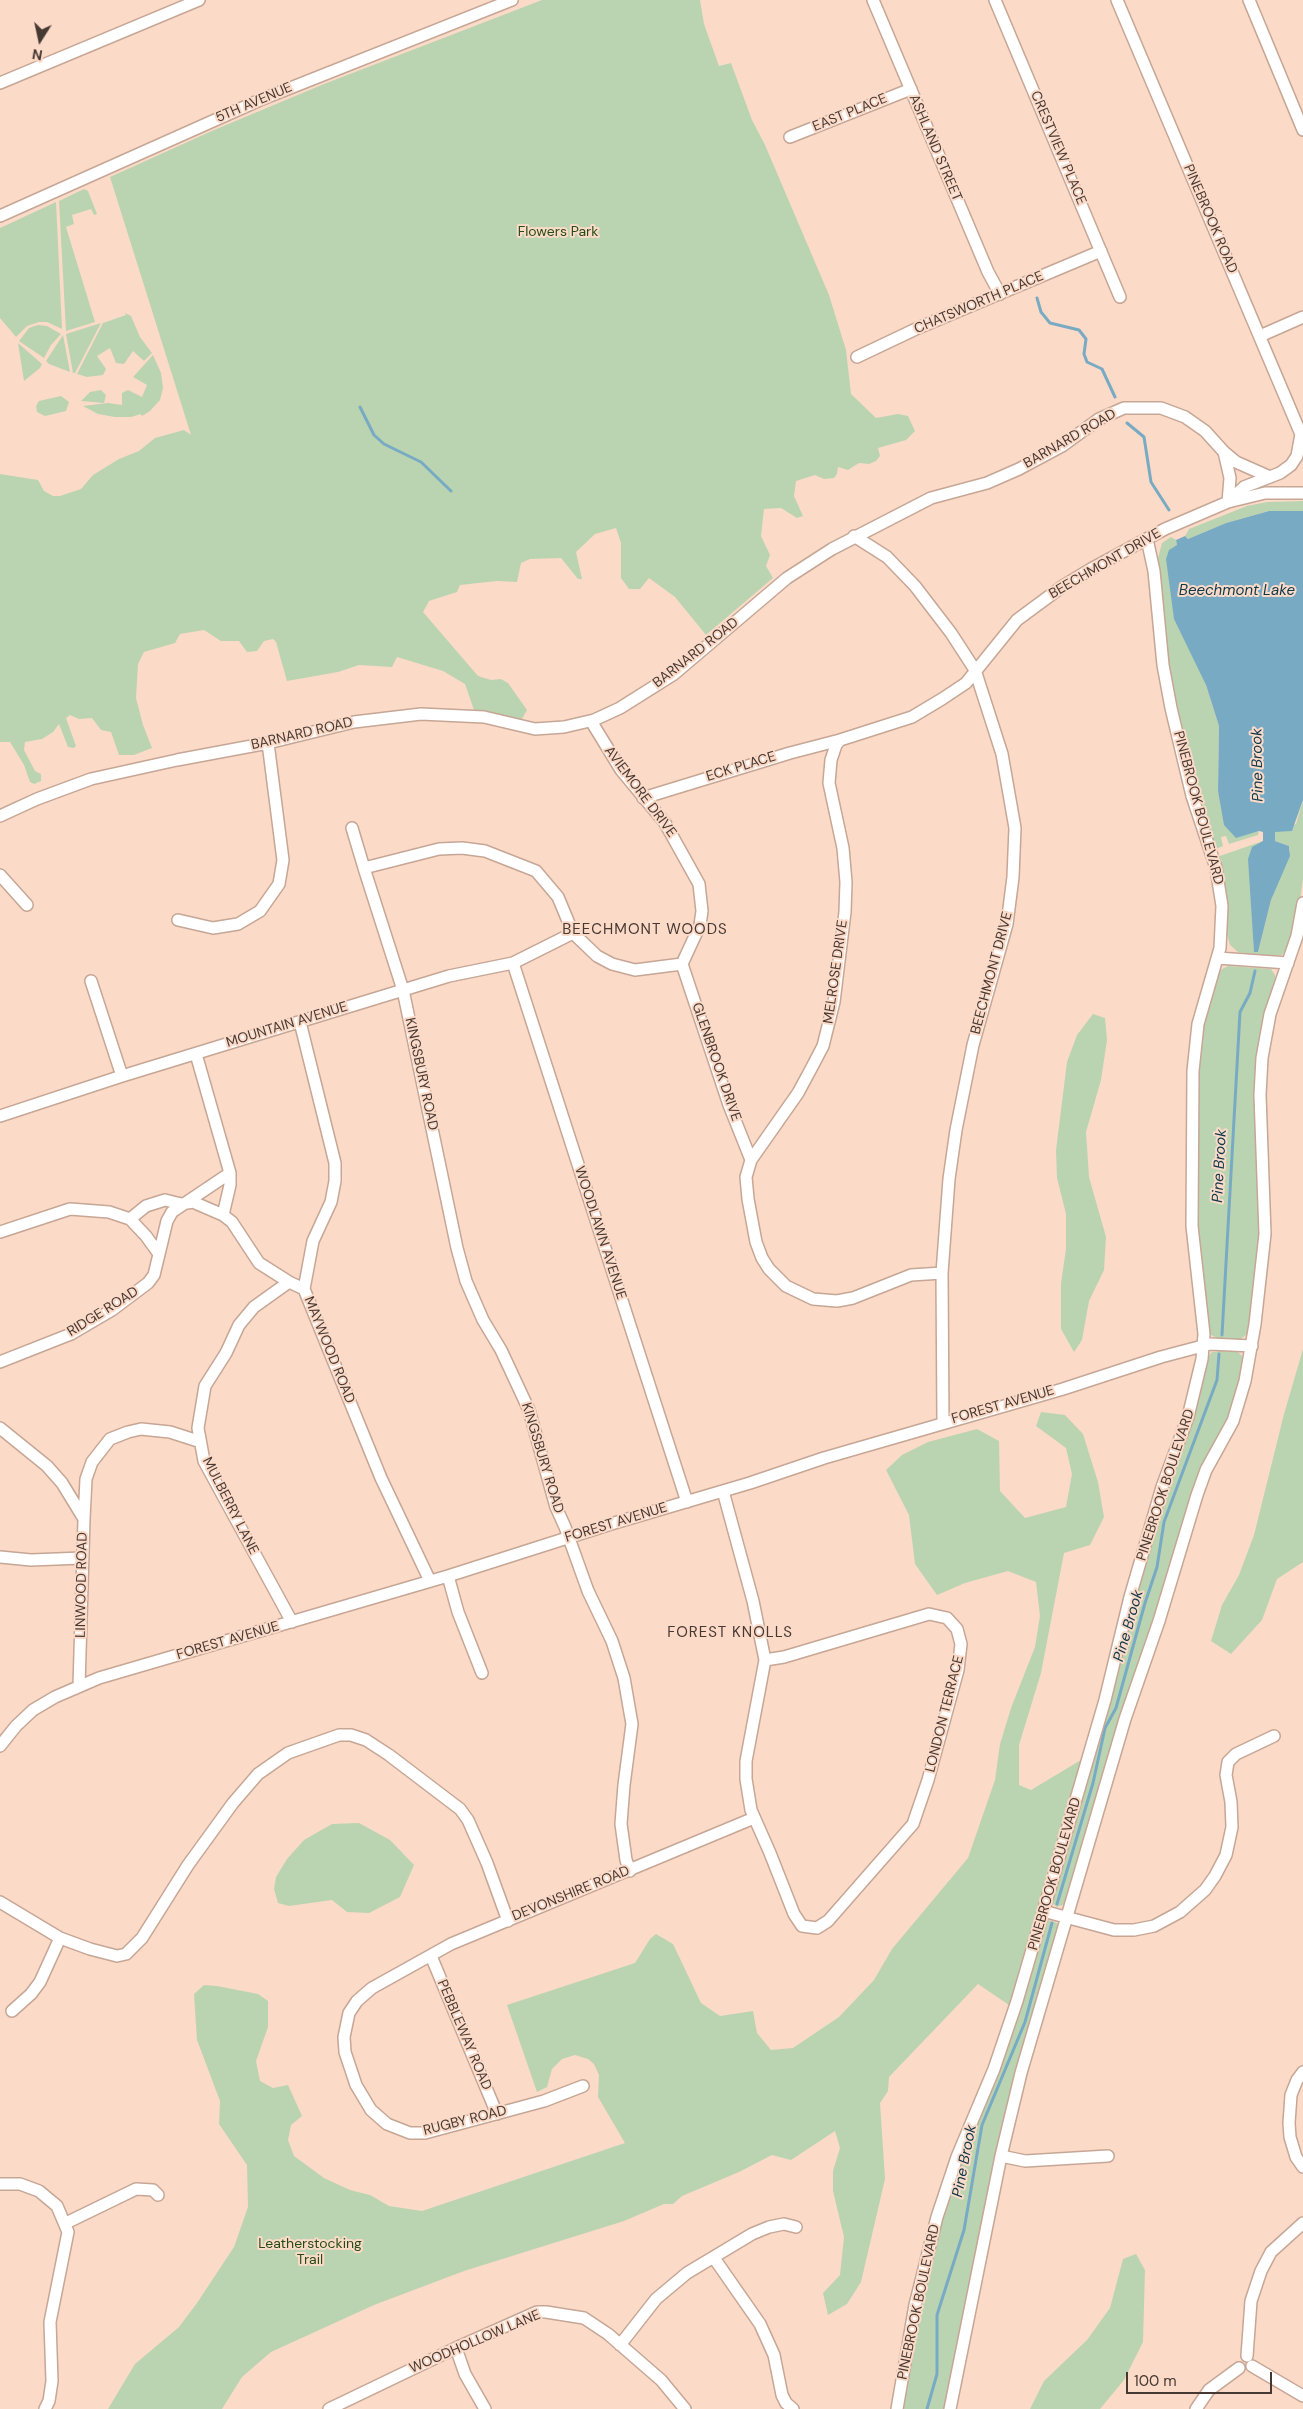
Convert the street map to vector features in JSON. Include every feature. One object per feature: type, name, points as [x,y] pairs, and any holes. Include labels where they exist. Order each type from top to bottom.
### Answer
[{"type":"street","points":[[0,83],[199,0]]},
{"type":"street","name":"5TH AVENUE","points":[[0,216],[269,96],[512,0]]},
{"type":"street","name":"ASHLAND STREET","points":[[873,0],[988,272],[1000,294]]},
{"type":"street","name":"CRESTVIEW PLACE","points":[[995,0],[1120,297]]},
{"type":"street","name":"PINEBROOK ROAD","points":[[1116,0],[1302,437]]},
{"type":"street","points":[[1249,0],[1303,130]]},
{"type":"street","name":"EAST PLACE","points":[[790,136],[910,89]]},
{"type":"street","name":"CHATSWORTH PLACE","points":[[856,357],[918,328],[1102,251]]},
{"type":"street","points":[[1260,336],[1303,317]]},
{"type":"street","name":"BARNARD ROAD","points":[[0,816],[37,799],[91,779],[268,743],[354,722],[405,714],[484,717],[535,728],[564,728],[590,721],[620,708],[669,677],[787,578],[854,536],[931,498],[987,483],[1019,469],[1062,446],[1099,418],[1124,408],[1153,407],[1179,414],[1197,424],[1224,452],[1248,468],[1270,477]]},
{"type":"street","points":[[1228,502],[1244,487],[1285,470],[1294,463],[1302,437]]},
{"type":"street","points":[[1224,452],[1230,478],[1228,502]]},
{"type":"street","name":"BEECHMONT DRIVE","points":[[943,1422],[942,1273],[949,1179],[962,1093],[973,1045],[1007,924],[1013,878],[1015,828],[1007,775],[988,705],[975,670],[1010,627],[1034,606],[1076,578],[1147,539],[1228,502],[1265,493],[1303,493]]},
{"type":"street","points":[[840,740],[899,722],[924,711],[966,683],[975,670],[952,633],[915,586],[887,557],[854,536]]},
{"type":"street","name":"PINEBROOK BOULEVARD","points":[[897,2409],[915,2305],[938,2216],[962,2143],[1010,2024],[1105,1700],[1123,1624],[1150,1528],[1193,1401],[1204,1345],[1192,1226],[1193,1072],[1198,1024],[1218,958],[1222,917],[1219,881],[1192,796],[1171,708],[1163,665],[1154,571],[1147,539]]},
{"type":"street","name":"AVIEMORE DRIVE","points":[[590,721],[607,750],[643,798],[665,823],[693,870],[702,896],[700,925],[682,964]]},
{"type":"street","name":"ECK PLACE","points":[[643,798],[790,752],[840,740]]},
{"type":"street","name":"MELROSE DRIVE","points":[[840,740],[831,760],[830,783],[843,848],[846,882],[845,912],[834,1002],[823,1046],[812,1067],[798,1093],[751,1160],[746,1177],[748,1199],[762,1258],[774,1276],[796,1293],[813,1299],[837,1301],[853,1298],[911,1275],[942,1273]]},
{"type":"street","points":[[178,920],[213,928],[238,924],[260,911],[279,884],[283,860],[268,743]]},
{"type":"street","points":[[352,828],[403,990]]},
{"type":"street","points":[[364,868],[439,849],[462,848],[485,851],[536,871],[558,897],[573,933],[596,956],[612,964],[635,970],[682,964]]},
{"type":"street","points":[[0,875],[27,905]]},
{"type":"street","name":"PINEBROOK BOULEVARD","points":[[950,2409],[1001,2156],[1021,2073],[1125,1719],[1153,1640],[1206,1470],[1237,1409],[1252,1346],[1265,1234],[1260,1095],[1262,1066],[1270,1014],[1297,936],[1303,903]]},
{"type":"street","name":"MOUNTAIN AVENUE","points":[[0,1116],[122,1076],[449,976],[513,963],[573,933]]},
{"type":"street","points":[[1218,958],[1288,963]]},
{"type":"street","name":"WOODLAWN AVENUE","points":[[513,963],[687,1502]]},
{"type":"street","name":"GLENBROOK DRIVE","points":[[682,964],[729,1105],[751,1160]]},
{"type":"street","points":[[91,981],[122,1076]]},
{"type":"street","name":"KINGSBURY ROAD","points":[[403,990],[457,1248],[466,1281],[483,1320],[501,1350],[529,1410],[556,1507],[588,1591],[612,1641],[624,1678],[632,1724],[621,1824],[626,1860],[630,1871]]},
{"type":"street","name":"MAYWOOD ROAD","points":[[300,1022],[335,1163],[335,1181],[331,1202],[313,1241],[304,1289],[381,1478],[430,1581]]},
{"type":"street","points":[[196,1054],[230,1173],[230,1186],[223,1215]]},
{"type":"street","points":[[181,1204],[230,1173]]},
{"type":"street","points":[[130,1219],[146,1206],[165,1200],[181,1204],[200,1203],[232,1222],[259,1263],[304,1289]]},
{"type":"street","name":"RIDGE ROAD","points":[[0,1362],[71,1334],[112,1310],[148,1283],[154,1275],[167,1221],[172,1212],[181,1204]]},
{"type":"street","points":[[0,1232],[70,1209],[110,1212],[130,1219],[159,1254]]},
{"type":"street","name":"MULBERRY LANE","points":[[289,1282],[254,1308],[239,1325],[226,1353],[205,1386],[200,1410],[198,1441],[208,1469],[292,1622]]},
{"type":"street","name":"FOREST AVENUE","points":[[0,1746],[16,1726],[33,1710],[54,1696],[99,1678],[448,1576],[943,1422],[1204,1345],[1252,1346]]},
{"type":"street","name":"LINWOOD ROAD","points":[[0,1428],[47,1466],[62,1483],[84,1519],[79,1686]]},
{"type":"street","points":[[84,1519],[86,1479],[92,1462],[110,1440],[128,1432],[141,1429],[170,1432],[198,1441]]},
{"type":"street","points":[[723,1491],[753,1600],[765,1660],[746,1762],[746,1779],[754,1818]]},
{"type":"street","points":[[0,1557],[32,1560],[82,1558]]},
{"type":"street","points":[[448,1576],[458,1612],[482,1673]]},
{"type":"street","name":"LONDON TERRACE","points":[[754,1818],[794,1914],[802,1926],[817,1928],[828,1921],[913,1824],[936,1753],[958,1670],[961,1644],[957,1629],[947,1618],[929,1614],[784,1657],[765,1660]]},
{"type":"street","name":"DEVONSHIRE ROAD","points":[[60,1938],[117,1956],[126,1954],[142,1938],[192,1859],[233,1803],[258,1774],[288,1753],[339,1735],[351,1735],[366,1740],[426,1782],[460,1809],[468,1820],[487,1863],[508,1921],[754,1818]]},
{"type":"street","points":[[1043,1911],[1114,1930],[1134,1930],[1154,1926],[1170,1919],[1189,1905],[1205,1890],[1215,1876],[1226,1854],[1230,1840],[1232,1814],[1226,1775],[1228,1762],[1236,1754],[1274,1736]]},
{"type":"street","points":[[0,1902],[60,1938],[40,1982],[31,1994],[12,2011]]},
{"type":"street","name":"RUGBY ROAD","points":[[508,1921],[451,1944],[372,1988],[357,2001],[348,2013],[344,2037],[345,2052],[356,2085],[371,2110],[387,2124],[410,2133],[425,2133],[497,2114],[544,2101],[582,2086]]},
{"type":"street","name":"PEBBLEWAY ROAD","points":[[430,1956],[497,2114]]},
{"type":"street","points":[[1303,2072],[1297,2080],[1291,2095],[1289,2123],[1290,2137],[1296,2157],[1303,2167]]},
{"type":"street","points":[[1001,2156],[1025,2161],[1108,2156]]},
{"type":"street","points":[[0,2184],[20,2184],[39,2191],[58,2206],[66,2222],[68,2232],[50,2322],[52,2381],[49,2401],[45,2409]]},
{"type":"street","points":[[66,2222],[136,2189],[153,2190],[158,2195]]},
{"type":"street","points":[[1196,2409],[1209,2390],[1239,2368],[1247,2370],[1251,2301],[1261,2271],[1271,2252],[1303,2223]]},
{"type":"street","points":[[620,2345],[656,2299],[673,2284],[752,2234],[769,2227],[784,2224],[796,2227]]},
{"type":"street","points":[[714,2258],[760,2324],[774,2355],[782,2395],[786,2403],[793,2409]]},
{"type":"street","name":"WOODHOLLOW LANE","points":[[330,2409],[344,2406],[456,2348],[537,2312],[546,2312],[584,2318],[620,2345],[661,2380],[685,2409]]},
{"type":"street","points":[[456,2348],[465,2374],[485,2409]]},
{"type":"street","points":[[1249,2361],[1303,2396]]},
{"type":"green space","name":"Flowers Park","points":[[542,0],[700,0],[704,24],[719,66],[731,63],[752,120],[765,145],[829,295],[846,350],[851,394],[876,418],[898,414],[908,416],[915,431],[906,440],[878,448],[880,456],[876,461],[869,464],[859,463],[848,470],[838,467],[834,478],[824,479],[815,475],[796,481],[794,496],[803,516],[797,518],[781,508],[764,509],[761,536],[770,555],[766,566],[773,578],[706,635],[675,597],[649,578],[640,589],[629,589],[621,578],[621,543],[616,528],[595,534],[576,552],[582,579],[578,579],[561,558],[530,559],[521,563],[517,582],[497,581],[460,585],[457,592],[429,601],[423,612],[478,676],[491,680],[501,679],[508,683],[527,710],[522,719],[474,710],[465,684],[443,671],[397,657],[392,667],[359,665],[338,672],[287,681],[276,642],[273,639],[264,641],[257,651],[247,652],[239,641],[221,641],[204,630],[180,634],[175,643],[144,652],[138,664],[136,698],[143,725],[152,748],[134,755],[119,755],[111,732],[101,730],[92,718],[79,719],[70,715],[66,718],[76,746],[74,748],[68,747],[59,724],[53,732],[42,739],[25,742],[24,750],[35,771],[41,774],[41,781],[34,784],[30,782],[24,765],[10,742],[0,742],[0,474],[38,480],[44,491],[53,496],[60,496],[81,489],[93,475],[119,459],[139,451],[155,438],[184,430],[191,435],[110,177],[214,130],[324,84]]},
{"type":"green space","points":[[84,189],[88,191],[97,214],[94,215],[91,209],[72,215],[74,224],[66,227],[95,322],[66,331],[59,201]]},
{"type":"green space","points":[[56,202],[62,329],[47,322],[39,322],[27,326],[16,337],[0,318],[0,228]]},
{"type":"green space","points":[[125,313],[131,316],[140,337],[152,353],[144,361],[133,351],[124,364],[116,363],[110,348],[97,356],[106,369],[103,375],[87,377],[77,374],[103,323],[126,315]]},
{"type":"green space","points":[[101,323],[75,373],[73,373],[66,334]]},
{"type":"green space","points":[[38,325],[47,326],[61,334],[51,345],[44,358],[19,341],[29,328]]},
{"type":"green space","points":[[63,335],[70,372],[46,361]]},
{"type":"green space","points":[[18,343],[42,364],[40,368],[24,381]]},
{"type":"green space","points":[[153,355],[161,373],[163,388],[160,400],[150,411],[142,416],[141,414],[131,417],[115,417],[98,414],[83,406],[108,403],[122,405],[122,393],[128,390],[142,397],[147,385],[133,377]]},
{"type":"green space","points":[[101,390],[106,395],[104,403],[81,401],[90,392]]},
{"type":"green space","points":[[61,396],[69,402],[66,411],[45,416],[37,412],[36,406],[39,401]]},
{"type":"green space","points":[[1303,501],[1303,511],[1269,511],[1226,523],[1188,539],[1185,536],[1189,529],[1247,506],[1267,502]]},
{"type":"green space","points":[[1171,537],[1176,540],[1206,685],[1219,726],[1218,791],[1236,837],[1259,831],[1258,835],[1229,844],[1226,836],[1221,837],[1223,846],[1216,849],[1200,808],[1186,760],[1168,672],[1158,558],[1162,543]]},
{"type":"green space","points":[[1303,800],[1303,879],[1297,920],[1288,951],[1285,951],[1282,955],[1257,955],[1238,952],[1230,945],[1227,934],[1223,881],[1217,857],[1263,841],[1253,919],[1254,951],[1258,952],[1271,900],[1290,851],[1289,846],[1275,841],[1275,832],[1296,824]]},
{"type":"green space","points":[[1228,966],[1271,969],[1275,975],[1275,983],[1262,1027],[1258,1250],[1249,1330],[1240,1339],[1219,1339],[1207,1333],[1197,1259],[1196,1056],[1218,974]]},
{"type":"green space","points":[[1093,1014],[1105,1018],[1107,1040],[1101,1080],[1086,1132],[1089,1177],[1106,1237],[1104,1270],[1089,1301],[1082,1340],[1074,1352],[1061,1329],[1061,1283],[1066,1249],[1066,1214],[1057,1178],[1056,1150],[1067,1062],[1077,1035]]},
{"type":"green space","points":[[1303,1349],[1303,1562],[1277,1579],[1262,1620],[1231,1654],[1211,1641],[1222,1605],[1239,1575],[1254,1535],[1284,1414]]},
{"type":"green space","points":[[1212,1352],[1238,1352],[1242,1356],[1243,1362],[1233,1411],[1199,1471],[1145,1650],[1119,1717],[1065,1904],[1057,1907],[1051,1902],[1120,1650],[1171,1475],[1198,1400],[1207,1358]]},
{"type":"green space","name":"Leatherstocking Trail","points":[[1041,1412],[1065,1415],[1083,1434],[1098,1482],[1104,1517],[1090,1545],[1064,1553],[1041,1673],[1019,1745],[1019,1785],[1031,1790],[1081,1760],[1009,2005],[978,1984],[889,2077],[888,2091],[880,2103],[885,2179],[861,2282],[847,2304],[828,2315],[823,2293],[840,2275],[844,2237],[833,2191],[833,2171],[840,2148],[835,2131],[791,2160],[772,2155],[739,2172],[682,2196],[673,2204],[664,2204],[624,2221],[464,2271],[374,2305],[271,2352],[242,2377],[222,2409],[108,2409],[135,2364],[179,2327],[197,2303],[234,2247],[248,2207],[247,2165],[219,2124],[220,2101],[197,2040],[194,1994],[204,1985],[258,1994],[268,2001],[268,2027],[256,2061],[260,2081],[273,2088],[288,2085],[302,2116],[291,2125],[288,2140],[294,2156],[324,2178],[350,2190],[370,2195],[389,2206],[422,2211],[625,2143],[598,2097],[599,2075],[594,2064],[588,2059],[575,2055],[562,2059],[552,2069],[547,2087],[537,2092],[507,2005],[635,1963],[650,1939],[656,1934],[673,1944],[701,2003],[720,2016],[753,2011],[757,2033],[771,2050],[793,2048],[839,2017],[874,1980],[892,1949],[968,1858],[995,1780],[1000,1744],[1011,1708],[1035,1647],[1040,1616],[1036,1582],[1008,1571],[965,1583],[937,1595],[915,1564],[909,1515],[886,1470],[902,1455],[928,1442],[977,1429],[999,1441],[1000,1491],[1025,1518],[1066,1507],[1072,1474],[1066,1448],[1036,1426]]},
{"type":"green space","points":[[359,1823],[390,1840],[414,1865],[400,1897],[369,1913],[347,1912],[332,1900],[289,1906],[278,1903],[274,1889],[276,1877],[287,1859],[304,1840],[332,1824]]},
{"type":"green space","points":[[1048,1920],[1057,1923],[1058,1928],[1000,2137],[944,2409],[899,2409],[912,2339],[950,2183],[1044,1923]]},
{"type":"green space","points":[[1136,2254],[1145,2270],[1143,2342],[1124,2380],[1100,2409],[1030,2409],[1044,2381],[1087,2340],[1110,2308],[1123,2259]]},
{"type":"water","name":"Beechmont Lake","points":[[1269,511],[1303,511],[1303,800],[1292,831],[1275,832],[1275,841],[1289,846],[1290,856],[1271,900],[1258,952],[1254,952],[1248,859],[1252,847],[1263,841],[1263,832],[1259,831],[1236,838],[1224,825],[1218,791],[1219,726],[1206,685],[1174,619],[1166,559],[1169,550],[1177,545],[1176,540],[1185,536],[1188,539],[1226,523]]},
{"type":"waterway","name":"Pine Brook","points":[[1037,298],[1041,312],[1050,323],[1079,330],[1086,339],[1084,354],[1087,362],[1102,369],[1115,397]]},
{"type":"waterway","points":[[360,407],[374,435],[384,444],[421,462],[451,491]]},
{"type":"waterway","name":"Pine Brook","points":[[1127,423],[1144,437],[1151,482],[1169,510]]},
{"type":"waterway","name":"Pine Brook","points":[[1222,1335],[1240,1012],[1250,993],[1255,971]]},
{"type":"waterway","name":"Pine Brook","points":[[1057,1904],[1093,1783],[1105,1728],[1116,1708],[1157,1567],[1164,1522],[1217,1380],[1219,1354]]},
{"type":"waterway","name":"Pine Brook","points":[[927,2409],[937,2374],[937,2315],[964,2230],[982,2125],[1025,2022],[1052,1923]]},
{"type":"district","name":"BEECHMONT WOODS","points":[[645,930]]},
{"type":"district","name":"FOREST KNOLLS","points":[[730,1633]]}]
